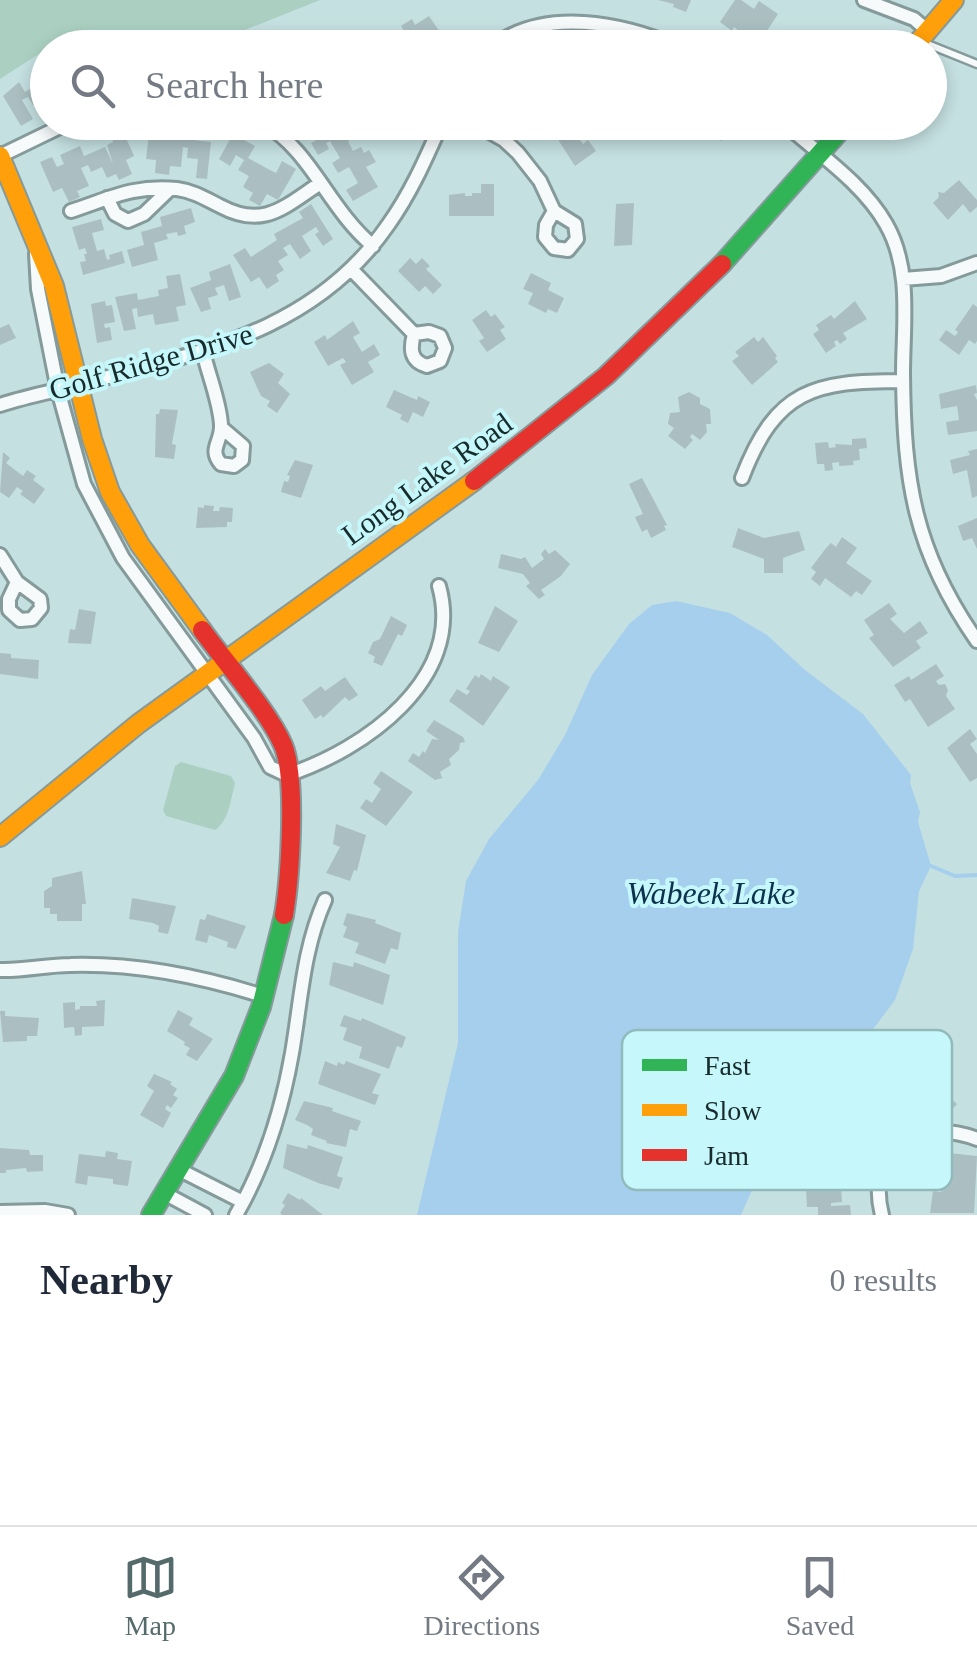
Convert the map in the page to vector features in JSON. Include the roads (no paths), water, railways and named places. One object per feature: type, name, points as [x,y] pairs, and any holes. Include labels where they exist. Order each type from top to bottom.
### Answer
[{"type":"street","points":[[864,0],[914,19],[917,30]]},
{"type":"street","points":[[928,30],[954,0]]},
{"type":"street","points":[[522,30],[566,22],[617,30]]},
{"type":"street","points":[[33,140],[0,156],[54,286],[99,464],[122,516],[288,753],[288,890],[276,954],[233,1078],[151,1215]]},
{"type":"street","points":[[285,140],[298,150],[346,222],[372,246]]},
{"type":"street","name":"Golf Ridge Drive","points":[[0,405],[202,351],[274,324],[315,300],[372,246],[411,188],[434,140]]},
{"type":"street","points":[[499,140],[518,153],[540,181],[554,212]]},
{"type":"street","points":[[803,140],[878,211],[897,248],[904,278],[904,446],[916,520],[940,580],[977,641]]},
{"type":"street","name":"Long Lake Road","points":[[0,836],[63,782],[206,672],[569,407],[684,304],[833,140]]},
{"type":"street","points":[[71,211],[136,188],[171,189],[192,192],[240,216],[258,218],[319,184]]},
{"type":"street","points":[[107,198],[115,214],[128,221],[144,214],[171,189]]},
{"type":"street","points":[[36,245],[38,288],[58,390],[76,461],[108,534],[254,738],[270,767],[287,775],[344,752],[411,694],[440,644],[445,614],[438,586]]},
{"type":"street","points":[[904,278],[941,276],[977,263]]},
{"type":"street","points":[[351,270],[414,334]]},
{"type":"street","points":[[202,351],[222,428]]},
{"type":"street","points":[[742,478],[762,433],[799,398],[835,384],[904,381]]},
{"type":"street","points":[[0,555],[17,582]]},
{"type":"street","points":[[236,1215],[261,1166],[279,1110],[306,960],[325,900]]},
{"type":"street","points":[[0,970],[128,966],[195,976],[263,996]]},
{"type":"street","points":[[952,1130],[977,1139]]},
{"type":"street","points":[[178,1169],[243,1202]]},
{"type":"street","points":[[878,1190],[882,1215]]},
{"type":"street","points":[[164,1193],[205,1215]]},
{"type":"street","points":[[0,1212],[46,1211],[68,1215]]},
{"type":"lane","points":[[947,51],[977,64]]},
{"type":"water","name":"Wabeek Lake","points":[[676,601],[730,613],[767,635],[863,714],[911,775],[920,812],[918,822],[931,866],[919,891],[913,949],[895,1000],[872,1030],[622,1030],[622,1190],[752,1190],[741,1215],[417,1215],[458,1043],[458,932],[466,881],[489,839],[538,780],[565,735],[592,675],[629,624],[652,605]]},
{"type":"waterway","points":[[931,866],[955,876],[977,875]]}]
